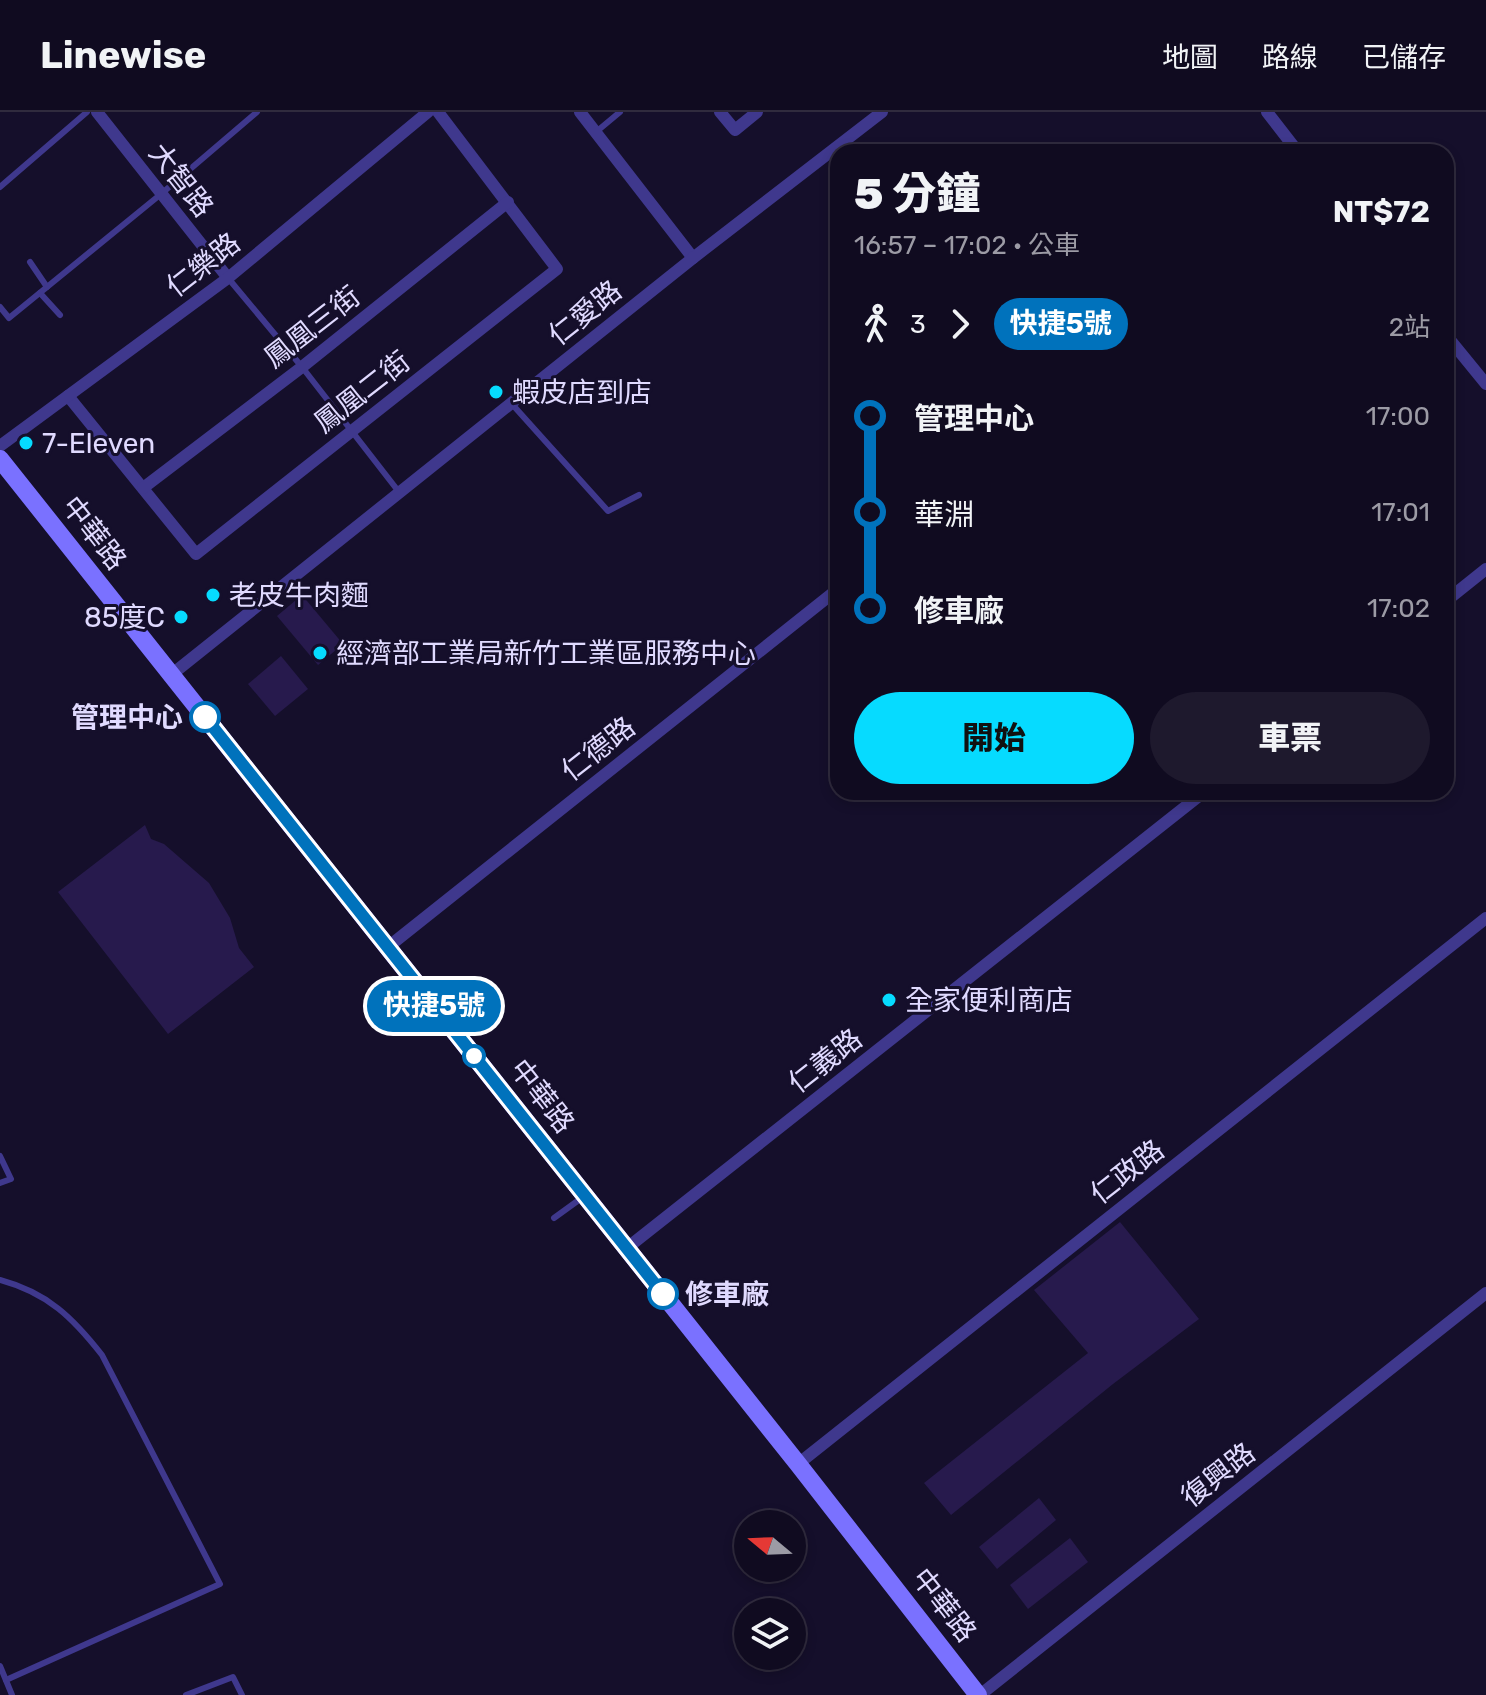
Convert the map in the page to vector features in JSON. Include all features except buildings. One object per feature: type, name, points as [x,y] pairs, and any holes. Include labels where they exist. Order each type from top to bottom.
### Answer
[{"type":"street","name":"大智路","points":[[97,112],[228,278]]},
{"type":"street","name":"仁樂路","points":[[0,446],[228,278],[428,112]]},
{"type":"street","points":[[438,112],[508,202]]},
{"type":"street","points":[[580,112],[693,258]]},
{"type":"street","points":[[720,112],[735,130],[757,112]]},
{"type":"street","name":"仁愛路","points":[[841,144],[882,112]]},
{"type":"street","points":[[1267,112],[1292,144]]},
{"type":"street","name":"仁愛路","points":[[171,675],[830,152]]},
{"type":"street","name":"鳳凰二街","points":[[143,488],[196,554],[557,269],[508,202]]},
{"type":"street","name":"鳳凰三街","points":[[143,488],[302,367],[508,202]]},
{"type":"street","points":[[1454,345],[1486,384]]},
{"type":"street","points":[[68,396],[143,488]]},
{"type":"street","name":"中華路","points":[[0,459],[979,1695]]},
{"type":"street","points":[[1454,595],[1486,569]]},
{"type":"street","name":"仁德路","points":[[388,947],[830,595]]},
{"type":"street","name":"仁義路","points":[[627,1248],[1194,800]]},
{"type":"street","name":"仁政路","points":[[798,1464],[1486,918]]},
{"type":"street","name":"復興路","points":[[979,1695],[1486,1293]]},
{"type":"lane","points":[[0,187],[87,112]]},
{"type":"lane","points":[[0,307],[9,318],[257,112]]},
{"type":"lane","points":[[596,132],[620,112]]},
{"type":"lane","points":[[30,262],[47,287]]},
{"type":"lane","points":[[228,278],[353,430],[399,492]]},
{"type":"lane","points":[[40,293],[60,315]]},
{"type":"lane","points":[[511,403],[608,511],[639,495]]},
{"type":"lane","points":[[0,1156],[11,1179],[0,1183]]},
{"type":"lane","points":[[554,1218],[585,1196]]},
{"type":"lane","points":[[0,1280],[36,1295],[76,1321],[102,1355],[220,1584],[6,1680]]},
{"type":"lane","points":[[0,1666],[12,1695]]},
{"type":"lane","points":[[186,1695],[233,1677],[242,1695]]},
{"type":"bus line","name":"快捷5號","points":[[205,717],[663,1294]]},
{"type":"place","name":"蝦皮店到店","points":[[496,392]]},
{"type":"place","name":"7-Eleven","points":[[26,443]]},
{"type":"place","name":"老皮牛肉麵","points":[[213,595]]},
{"type":"place","name":"85度C","points":[[181,617]]},
{"type":"place","name":"經濟部工業局新竹工業區服務中心","points":[[320,653]]},
{"type":"place","name":"管理中心","points":[[205,717]]},
{"type":"place","name":"全家便利商店","points":[[889,1000]]},
{"type":"place","name":"修車廠","points":[[663,1294]]}]
